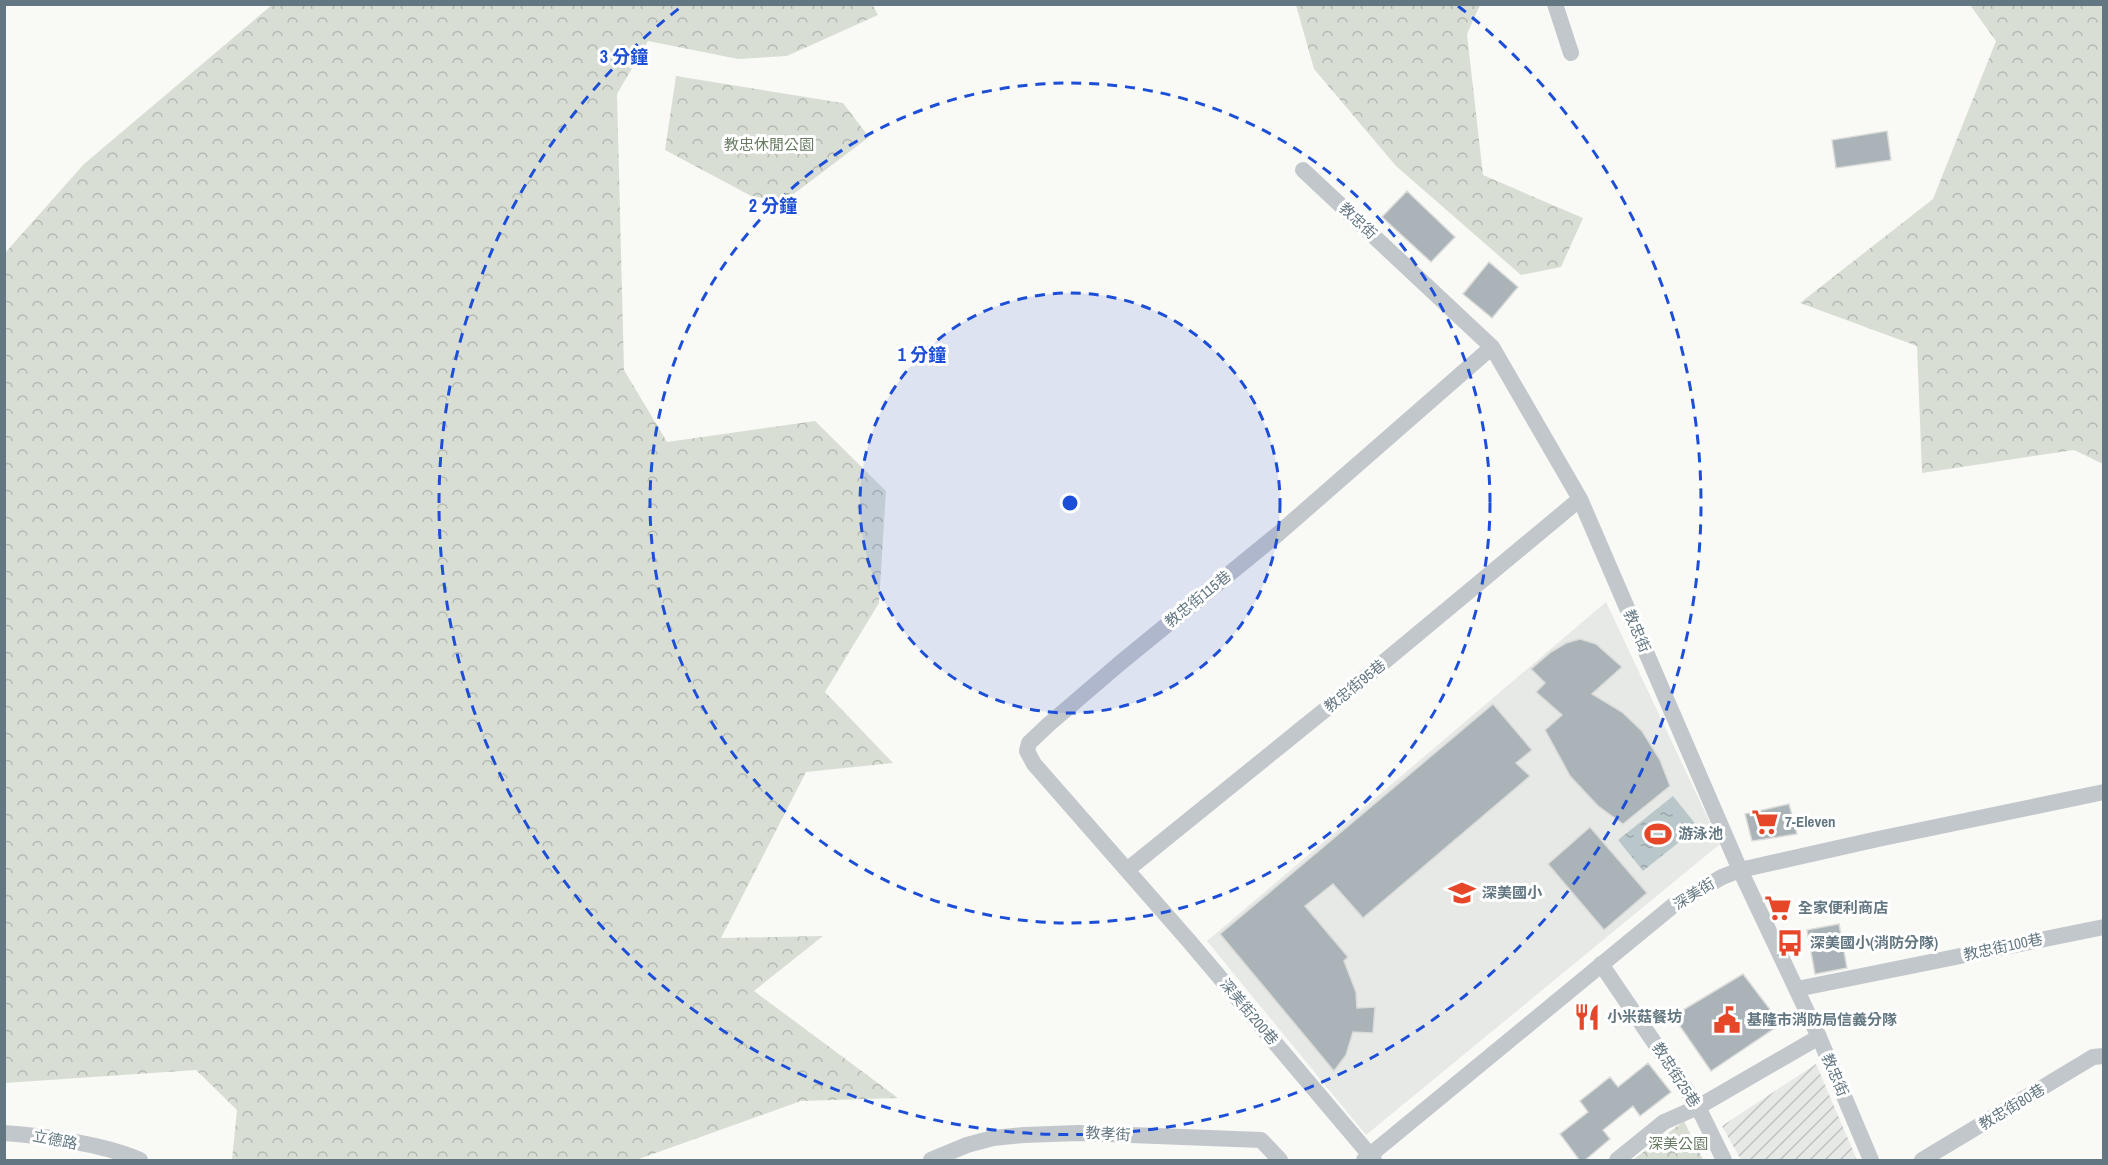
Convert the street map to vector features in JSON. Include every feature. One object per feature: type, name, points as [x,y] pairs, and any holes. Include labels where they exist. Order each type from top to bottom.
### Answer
[{"type":"street","points":[[1555,4],[1571,53]]},
{"type":"street","name":"教忠街","points":[[1303,170],[1492,347],[1580,499],[1740,870],[1819,1037],[1871,1161]]},
{"type":"street","name":"教忠街115巷","points":[[1127,870],[1034,765],[1027,751],[1029,743],[1119,664],[1278,534],[1492,347]]},
{"type":"street","name":"教忠街95巷","points":[[1127,870],[1373,671],[1580,499]]},
{"type":"street","name":"深美街","points":[[1369,1159],[1675,904],[1722,877],[1740,870],[1878,839],[2103,792]]},
{"type":"street","name":"深美街200巷","points":[[1127,870],[1369,1159]]},
{"type":"street","name":"教忠街100巷","points":[[1797,989],[2103,927]]},
{"type":"street","name":"教忠街25巷","points":[[1601,964],[1698,1107],[1724,1161]]},
{"type":"street","points":[[1617,1161],[1664,1122],[1698,1107],[1819,1037]]},
{"type":"street","name":"教忠街80巷","points":[[1922,1161],[2093,1057],[2103,1056]]},
{"type":"street","name":"立德路","points":[[4,1132],[37,1135],[109,1150],[140,1161]]},
{"type":"street","name":"教孝街","points":[[931,1161],[967,1145],[993,1138],[1080,1132],[1261,1140],[1280,1161]]},
{"type":"shaded area","name":"深美國小","points":[[1606,602],[1720,844],[1366,1135],[1207,941]]},
{"type":"shaded area","points":[[1816,1064],[1857,1160],[1741,1160],[1722,1126]]},
{"type":"green space","points":[[273,4],[872,4],[878,15],[787,56],[738,59],[648,41],[617,94],[624,370],[667,442],[815,421],[886,491],[879,603],[825,692],[893,763],[806,772],[721,938],[823,936],[754,991],[898,1098],[801,1101],[636,1160],[232,1160],[237,1110],[196,1070],[5,1083],[5,253],[84,164]]},
{"type":"green space","points":[[1296,5],[1480,5],[1467,34],[1483,175],[1583,218],[1561,267],[1521,275],[1396,166],[1314,69]]},
{"type":"green space","points":[[1970,5],[2103,5],[2103,464],[2074,450],[1922,473],[1917,346],[1800,303],[1933,199],[1996,41]]},
{"type":"green space","name":"教忠休閒公園","points":[[676,76],[843,103],[869,137],[787,199],[753,197],[665,150]]},
{"type":"green space","name":"深美公園","points":[[1684,1121],[1703,1160],[1633,1160]]},
{"type":"water","name":"游泳池","points":[[1673,796],[1698,827],[1643,871],[1618,840]]},
{"type":"building","points":[[1887,131],[1891,160],[1836,168],[1832,140]]},
{"type":"building","points":[[1407,191],[1455,237],[1431,262],[1382,217]]},
{"type":"building","points":[[1489,262],[1518,287],[1492,318],[1463,294]]},
{"type":"building","points":[[1580,639],[1596,644],[1622,667],[1592,694],[1622,712],[1642,731],[1660,760],[1670,786],[1623,824],[1598,806],[1570,776],[1545,730],[1562,715],[1536,692],[1545,683],[1531,669],[1551,652],[1566,643]]},
{"type":"building","points":[[1493,704],[1532,750],[1516,763],[1530,776],[1363,918],[1333,884],[1305,906],[1348,957],[1344,961],[1356,992],[1357,1008],[1375,1007],[1373,1033],[1353,1032],[1346,1055],[1334,1071],[1220,934]]},
{"type":"building","points":[[1789,804],[1797,834],[1752,841],[1745,814]]},
{"type":"building","points":[[1590,827],[1647,893],[1604,930],[1548,864]]},
{"type":"building","points":[[1839,924],[1847,968],[1815,974],[1807,930]]},
{"type":"building","name":"基隆市消防局信義分隊","points":[[1743,974],[1781,1024],[1711,1071],[1673,1016]]},
{"type":"building","points":[[1648,1063],[1671,1092],[1640,1116],[1633,1106],[1603,1130],[1610,1139],[1584,1161],[1580,1161],[1560,1134],[1588,1112],[1580,1101],[1610,1077],[1618,1087]]},
{"type":"place","name":"7-Eleven","points":[[1765,822]]},
{"type":"place","name":"游泳池","points":[[1658,834]]},
{"type":"place","name":"深美國小","points":[[1462,893]]},
{"type":"place","name":"全家便利商店","points":[[1778,908]]},
{"type":"place","name":"深美國小(消防分隊)","points":[[1790,943]]},
{"type":"place","name":"小米菇餐坊","points":[[1587,1017]]},
{"type":"place","name":"基隆市消防局信義分隊","points":[[1727,1020]]}]
